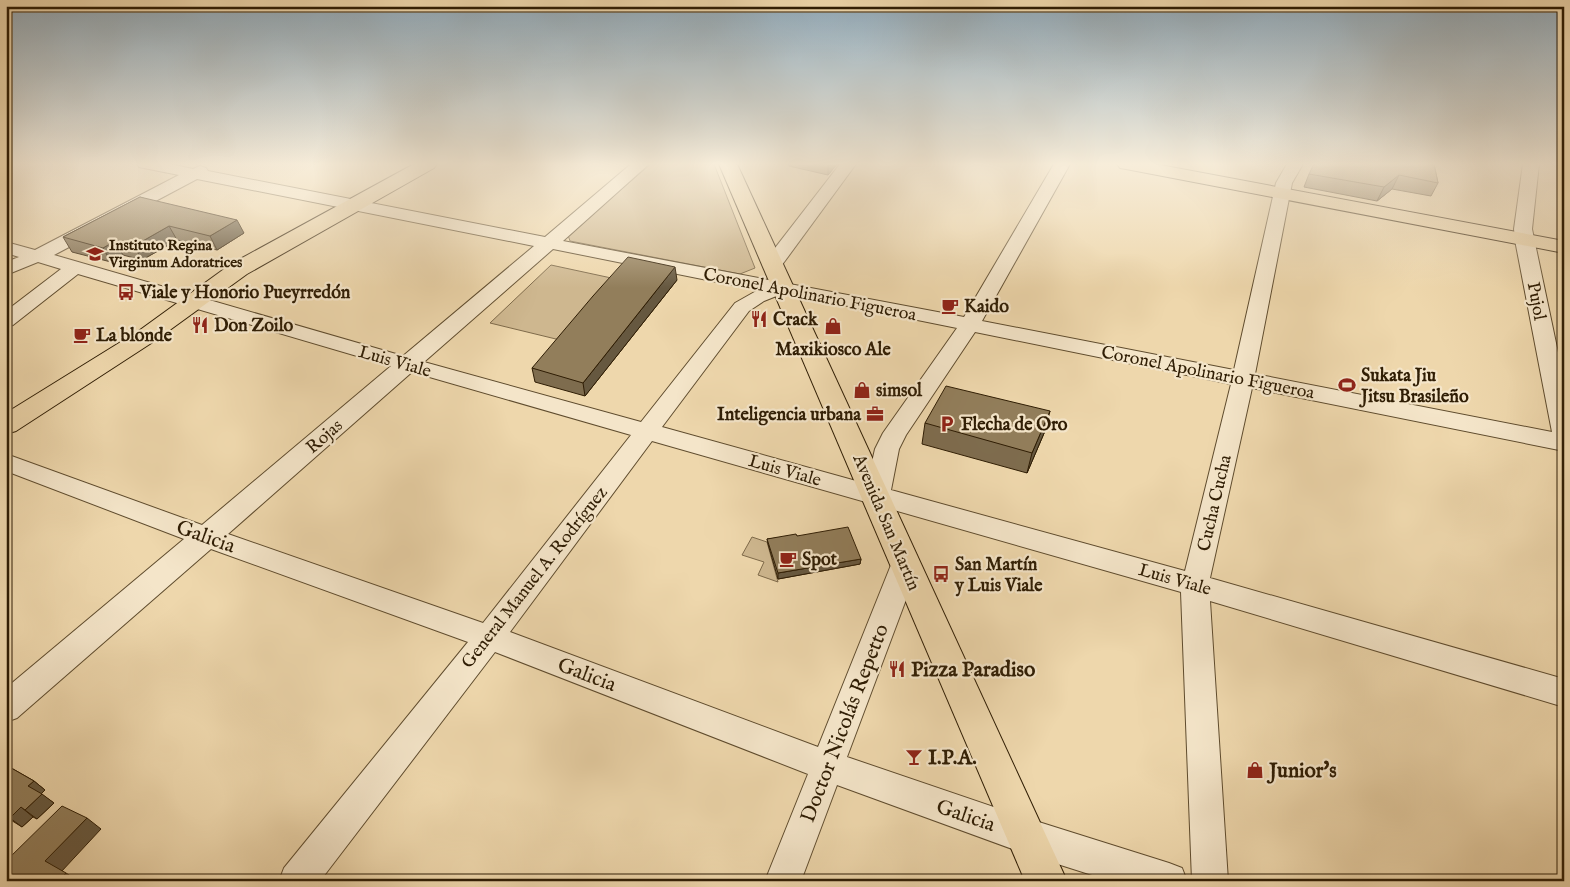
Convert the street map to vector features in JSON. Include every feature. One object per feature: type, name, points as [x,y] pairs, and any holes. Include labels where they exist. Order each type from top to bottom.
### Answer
[{"type":"main road","points":[[6,405],[112,340],[255,259],[342,205]]},
{"type":"main road","name":"Avenida San Martín","points":[[746,205],[877,496],[905,564],[1046,881]]},
{"type":"main road","points":[[1342,205],[1564,247]]},
{"type":"main road","points":[[6,425],[148,335],[182,299]]},
{"type":"street","points":[[6,269],[53,249],[135,205]]},
{"type":"street","name":"Coronel Apolinario Figueroa","points":[[351,205],[548,242],[752,284],[776,276],[969,325],[1564,443]]},
{"type":"street","name":"Rojas","points":[[6,708],[592,205]]},
{"type":"street","points":[[776,276],[821,205]]},
{"type":"street","points":[[877,496],[887,448],[969,325],[1038,205]]},
{"type":"street","name":"Cucha Cucha","points":[[1210,881],[1195,585],[1243,378],[1280,205]]},
{"type":"street","name":"Pujol","points":[[1526,205],[1523,229],[1524,240],[1564,436]]},
{"type":"street","name":"Luis Viale","points":[[6,248],[406,364],[1195,585],[1564,693]]},
{"type":"street","points":[[6,321],[75,267]]},
{"type":"street","name":"General Manuel A. Rodríguez","points":[[297,881],[489,636],[742,307],[757,297],[776,276]]},
{"type":"street","name":"Galicia","points":[[6,462],[489,636],[827,766],[1026,836],[1169,881]]},
{"type":"street","name":"Doctor Nicolás Repetto","points":[[783,881],[905,564]]},
{"type":"shaded area","points":[[603,205],[730,205],[755,268],[740,274],[570,241],[568,235]]},
{"type":"shaded area","points":[[551,265],[616,279],[560,340],[490,323]]},
{"type":"shaded area","points":[[752,537],[767,542],[778,582],[758,575],[764,562],[742,555]]},
{"type":"building","points":[[124,205],[175,205],[237,220],[210,236],[169,226],[134,246],[115,241],[103,248],[63,237]]},
{"type":"building","points":[[628,257],[675,267],[583,383],[532,368],[593,296]]},
{"type":"building","points":[[946,386],[1050,411],[1032,453],[925,423]]},
{"type":"building","points":[[848,527],[861,559],[778,573],[767,539]]},
{"type":"building","points":[[6,765],[34,781],[28,786],[42,794],[25,810],[21,807],[10,818],[6,815]]},
{"type":"building","points":[[62,806],[87,818],[45,861],[66,873],[58,881],[6,881],[6,861]]},
{"type":"place","name":"Instituto Regina Virginum Adoratrices","points":[[95,254]]},
{"type":"place","name":"Viale y Honorio Pueyrredón","points":[[126,292]]},
{"type":"place","name":"Kaido","points":[[950,306]]},
{"type":"place","name":"Crack","points":[[759,319]]},
{"type":"place","name":"Don Zoilo","points":[[200,325]]},
{"type":"place","name":"Maxikiosco Ale","points":[[833,326]]},
{"type":"place","name":"La blonde","points":[[82,335]]},
{"type":"place","name":"Sukata Jiu Jitsu Brasileño","points":[[1347,385]]},
{"type":"place","name":"simsol","points":[[862,390]]},
{"type":"place","name":"Inteligencia urbana","points":[[875,414]]},
{"type":"place","name":"Flecha de Oro","points":[[947,424]]},
{"type":"place","name":"Spot","points":[[788,559]]},
{"type":"place","name":"San Martín y Luis Viale","points":[[941,574]]},
{"type":"place","name":"Pizza Paradiso","points":[[897,669]]},
{"type":"place","name":"I.P.A.","points":[[914,757]]},
{"type":"place","name":"Junior's","points":[[1255,770]]}]
